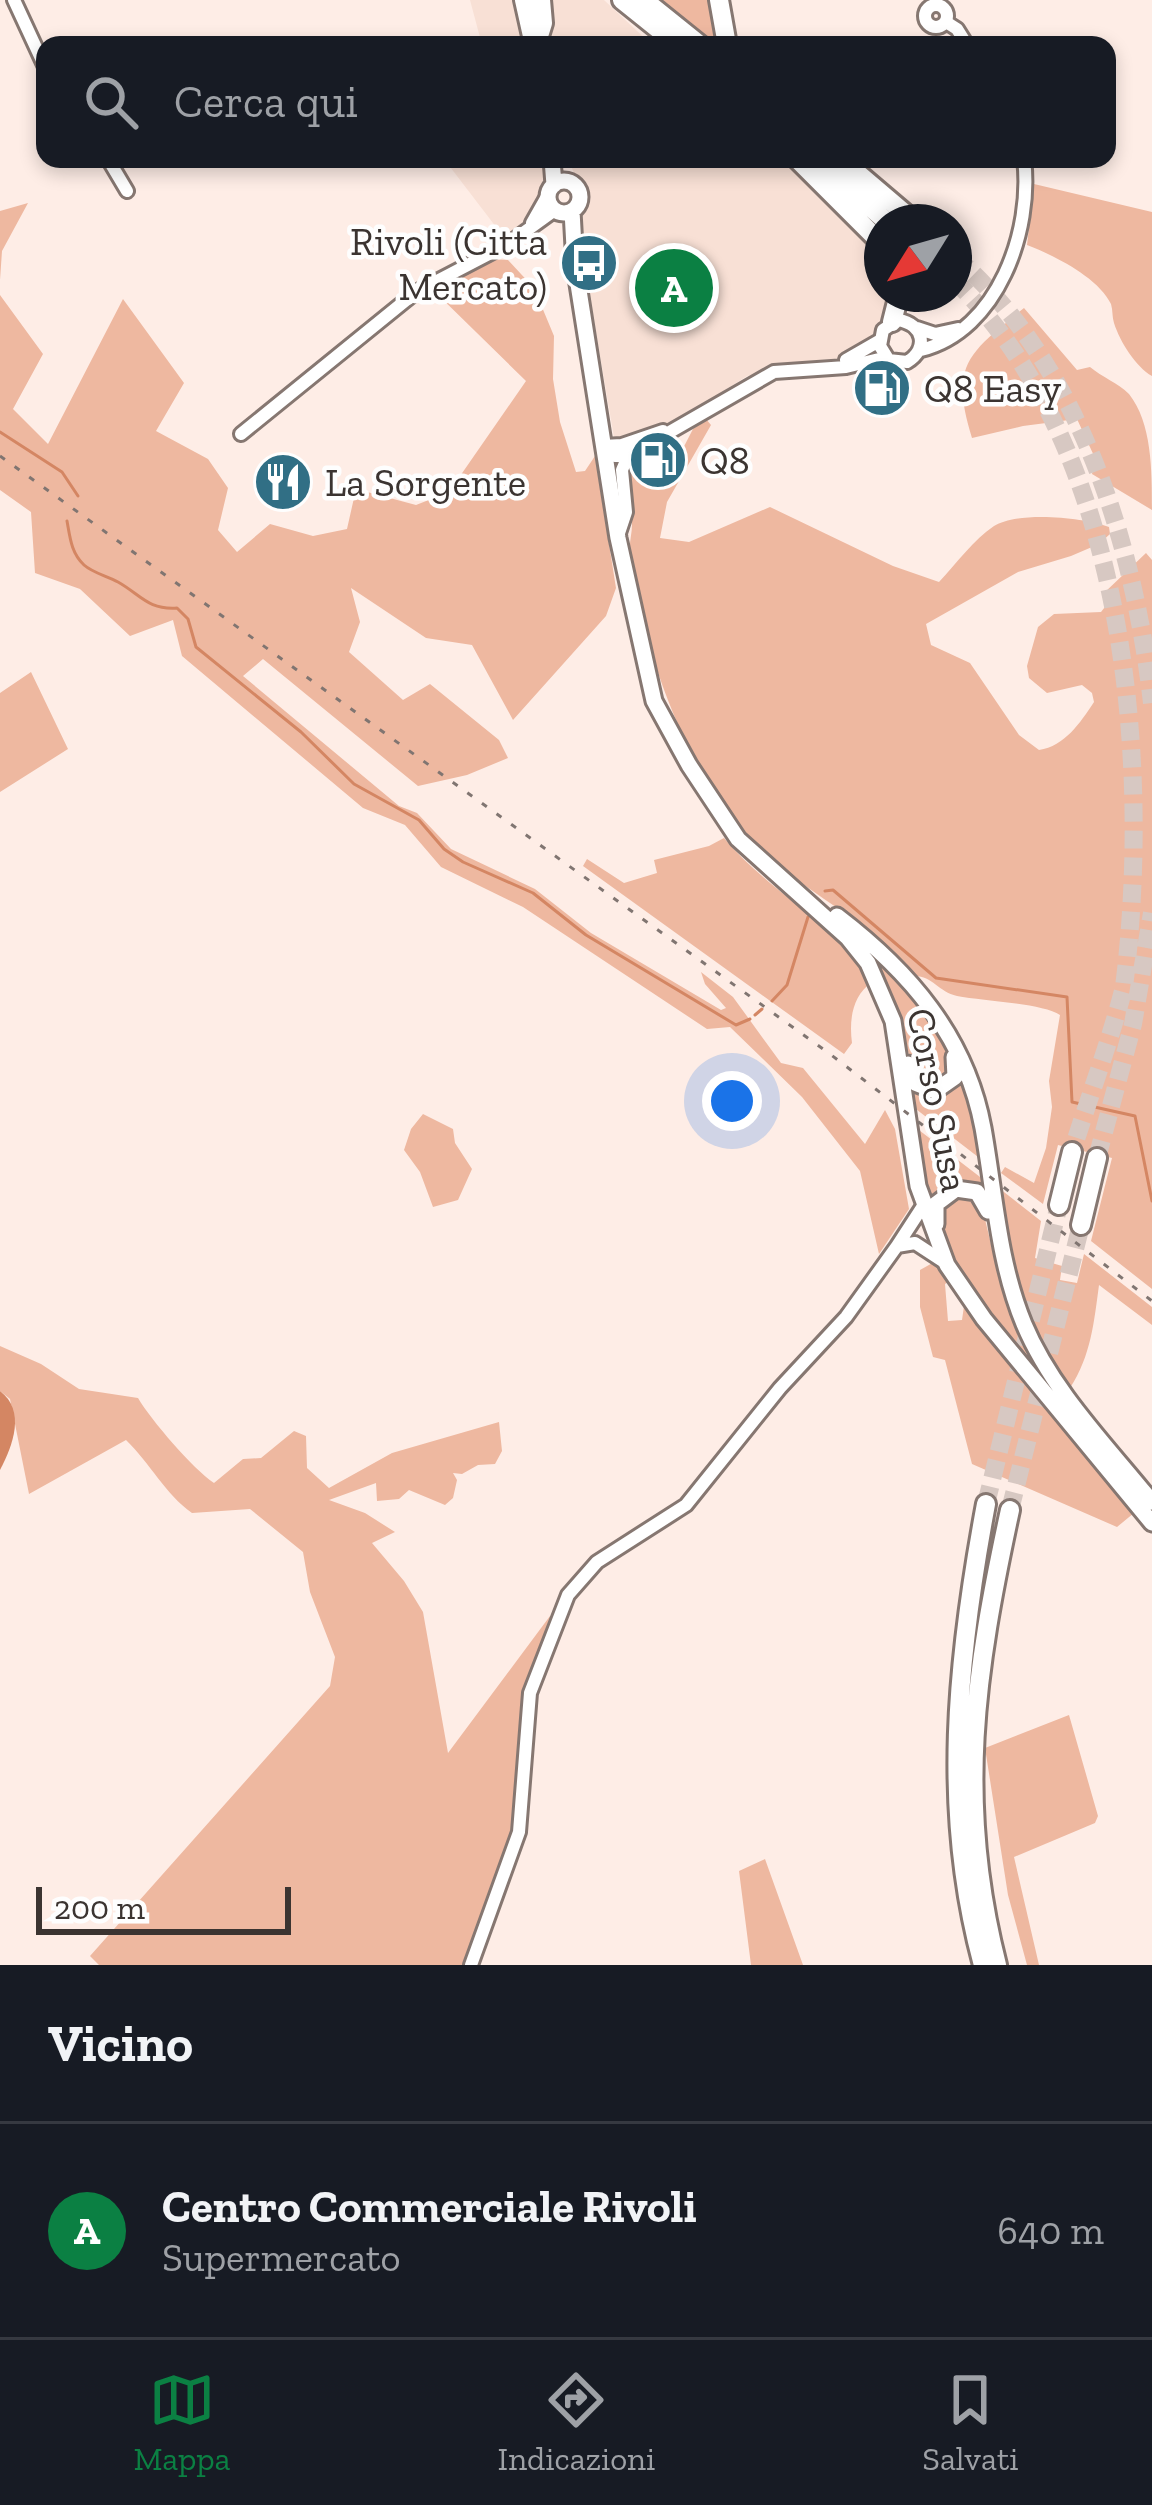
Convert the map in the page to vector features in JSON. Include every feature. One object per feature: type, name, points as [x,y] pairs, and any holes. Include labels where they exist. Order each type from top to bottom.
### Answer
[{"type":"highway","points":[[528,0],[536,36]]},
{"type":"highway","points":[[539,36],[541,0]]},
{"type":"highway","points":[[622,0],[667,36]]},
{"type":"highway","points":[[644,0],[689,36]]},
{"type":"highway","points":[[719,0],[725,36]]},
{"type":"highway","points":[[806,168],[864,226]]},
{"type":"highway","points":[[826,168],[867,204]]},
{"type":"highway","points":[[852,168],[894,204]]},
{"type":"highway","points":[[892,322],[894,312]]},
{"type":"highway","points":[[1059,1205],[1072,1152]]},
{"type":"highway","points":[[1081,1225],[1097,1158]]},
{"type":"highway","points":[[983,1965],[962,1858],[956,1749],[964,1633],[986,1504]]},
{"type":"highway","points":[[997,1965],[974,1832],[972,1730],[977,1676],[1010,1510]]},
{"type":"main road","name":"Corso Susa","points":[[557,168],[618,538],[654,700],[728,826],[857,949],[888,1005],[923,1206],[947,1265],[984,1319],[1152,1523]]},
{"type":"main road","name":"Corso Susa","points":[[774,874],[888,956],[930,1004],[960,1057],[976,1102],[1006,1270],[1025,1325],[1045,1365],[1152,1502]]},
{"type":"main road","points":[[888,1005],[901,1027],[911,1077],[920,1088],[935,1091],[952,1082],[957,1066],[930,1004]]},
{"type":"main road","points":[[947,1265],[934,1210],[944,1195],[963,1188],[983,1199],[995,1251],[1006,1270]]},
{"type":"street","points":[[14,0],[36,48]]},
{"type":"street","points":[[922,5],[946,10],[961,36]]},
{"type":"street","points":[[113,168],[127,191]]},
{"type":"street","points":[[603,446],[615,456],[628,456],[764,376],[888,359],[907,362],[921,350],[947,340],[990,297],[1015,250],[1024,208],[1024,168]]},
{"type":"street","points":[[241,434],[416,292],[508,244],[560,199]]},
{"type":"street","points":[[834,365],[879,340],[892,322],[905,321],[935,334],[959,328]]},
{"type":"street","points":[[916,328],[922,338],[921,350]]},
{"type":"street","points":[[879,340],[888,359]]},
{"type":"street","points":[[603,446],[676,429]]},
{"type":"street","points":[[618,538],[626,512],[622,470],[628,456]]},
{"type":"street","points":[[471,1965],[519,1832],[530,1693],[568,1594],[597,1562],[686,1505],[780,1388],[837,1328],[923,1206]]},
{"type":"street","points":[[897,1246],[923,1246],[947,1265]]},
{"type":"shaded area","points":[[470,0],[520,0],[528,36],[480,36]]},
{"type":"shaded area","points":[[545,0],[604,0],[642,36],[548,36]]},
{"type":"shaded area","points":[[657,0],[714,0],[720,36],[702,36]]},
{"type":"shaded area","points":[[451,168],[548,168],[549,180],[525,225],[506,240]]},
{"type":"shaded area","points":[[572,168],[793,168],[864,235],[864,312],[889,312],[872,338],[847,357],[747,376],[671,425],[625,439],[614,437],[578,228],[584,196]]},
{"type":"shaded area","points":[[1034,184],[1152,212],[1152,376],[1124,346],[1105,294],[1086,276],[1027,245]]},
{"type":"shaded area","points":[[28,203],[2,251],[0,280],[0,211]]},
{"type":"shaded area","points":[[491,259],[508,260],[534,288],[554,336],[553,379],[576,472],[585,471],[595,456],[616,588],[606,616],[513,720],[472,645],[426,638],[351,588],[360,622],[349,652],[403,700],[430,684],[499,740],[508,758],[467,775],[418,786],[263,659],[243,676],[399,806],[417,813],[451,849],[535,889],[591,933],[721,1010],[726,1008],[701,972],[733,997],[781,1063],[803,1068],[865,1144],[885,1110],[895,1129],[909,1209],[879,1254],[860,1171],[802,1097],[730,1027],[707,1029],[523,907],[441,867],[405,825],[363,808],[182,656],[173,620],[130,636],[80,589],[35,573],[31,512],[0,490],[0,295],[43,354],[13,409],[48,444],[123,299],[184,383],[156,431],[208,459],[228,488],[218,530],[237,552],[270,524],[313,536],[347,529],[356,489],[416,505],[449,492],[526,381],[431,288]]},
{"type":"shaded area","points":[[1024,308],[1077,370],[1090,367],[1125,390],[1137,406],[1149,448],[1152,510],[1092,474],[1095,458],[1077,419],[972,438],[963,393],[969,362],[989,337]]},
{"type":"shaded area","points":[[706,419],[711,425],[667,502],[660,538],[689,542],[770,507],[893,566],[939,582],[979,538],[1005,521],[1051,517],[1109,527],[1110,534],[1099,544],[1018,572],[926,624],[931,645],[970,663],[1019,735],[1039,750],[1064,739],[1094,702],[1082,685],[1047,693],[1029,678],[1027,666],[1038,627],[1054,614],[1101,612],[1108,603],[1103,594],[1146,553],[1152,560],[1152,1289],[1091,1241],[1112,1158],[1058,1145],[1043,1204],[1001,1173],[1005,1167],[1034,1183],[1046,1148],[1052,1107],[1049,1081],[1060,1015],[1026,1005],[957,996],[915,976],[882,942],[767,855],[739,825],[692,754],[646,634],[630,552],[632,518],[625,470],[635,457],[644,477],[656,482],[677,460],[693,429]]},
{"type":"shaded area","points":[[31,672],[68,749],[0,792],[0,693]]},
{"type":"shaded area","points":[[724,838],[820,924],[872,982],[856,1001],[852,1043],[844,1054],[583,866],[587,859],[624,883],[657,873],[654,860]]},
{"type":"shaded area","points":[[876,956],[901,977],[951,1058],[952,1072],[926,1087],[911,1065],[900,1015],[872,960]]},
{"type":"shaded area","points":[[959,1076],[966,1085],[982,1160],[912,1106],[909,1081],[919,1092],[932,1096]]},
{"type":"shaded area","points":[[423,1114],[453,1129],[455,1143],[472,1169],[458,1200],[433,1207],[420,1172],[404,1150],[411,1129]]},
{"type":"shaded area","points":[[915,1127],[984,1180],[987,1200],[975,1188],[930,1211]]},
{"type":"shaded area","points":[[995,1185],[1041,1221],[1035,1258],[1062,1266],[1060,1280],[1077,1283],[1084,1254],[1152,1307],[1152,1325],[1099,1285],[1087,1351],[1070,1388],[1031,1316]]},
{"type":"shaded area","points":[[968,1195],[982,1207],[999,1277],[1037,1370],[990,1318],[951,1250],[939,1209],[949,1196]]},
{"type":"shaded area","points":[[936,1261],[948,1282],[948,1321],[962,1320],[964,1306],[1134,1513],[1117,1527],[972,1464],[945,1360],[933,1357],[920,1307],[920,1270]]},
{"type":"shaded area","points":[[0,1346],[41,1364],[79,1389],[138,1398],[173,1444],[214,1483],[243,1459],[261,1458],[294,1431],[306,1436],[307,1468],[329,1488],[392,1453],[499,1422],[502,1451],[495,1464],[453,1473],[457,1480],[453,1498],[445,1505],[409,1490],[399,1499],[377,1501],[376,1483],[329,1500],[365,1513],[395,1532],[372,1543],[423,1612],[448,1753],[550,1616],[558,1627],[535,1673],[524,1797],[471,1965],[99,1965],[90,1956],[330,1686],[335,1657],[310,1592],[303,1552],[250,1509],[192,1513],[126,1440],[29,1494],[10,1399],[0,1391]]},
{"type":"shaded area","points":[[0,1391],[15,1418],[13,1439],[0,1470]]},
{"type":"shaded area","points":[[1069,1715],[1098,1816],[1095,1823],[1014,1857],[1039,1965],[1027,1965],[1008,1895],[985,1748]]},
{"type":"shaded area","points":[[765,1859],[803,1965],[751,1965],[739,1871]]},
{"type":"waterway","points":[[0,432],[62,472],[78,496]]},
{"type":"waterway","points":[[67,521],[74,550],[84,565],[152,604],[177,608],[188,619],[196,647],[301,732],[354,784],[419,820],[444,849],[463,862],[533,893],[586,935],[736,1025],[750,1019]]},
{"type":"waterway","points":[[825,891],[833,890],[936,978],[1067,997],[1072,1102],[1135,1116],[1152,1201]]},
{"type":"waterway","points":[[772,1001],[787,985],[808,917]]},
{"type":"waterway","points":[[755,1015],[762,1009]]},
{"type":"tunnel","points":[[972,274],[1036,349],[1094,460],[1131,581],[1152,703]]},
{"type":"tunnel","points":[[972,301],[1012,349],[1057,429],[1091,517],[1114,611],[1128,708],[1132,899],[1124,987],[1072,1152]]},
{"type":"tunnel","points":[[1097,1158],[1133,1024],[1152,913]]},
{"type":"tunnel","points":[[986,1504],[1059,1205]]},
{"type":"tunnel","points":[[1010,1510],[1081,1225]]},
{"type":"railway","points":[[0,456],[830,1054],[1152,1301]]},
{"type":"place","name":"Rivoli (Citta Mercato)","points":[[589,263]]},
{"type":"place","name":"Centro Commerciale Rivoli","points":[[674,288]]},
{"type":"place","name":"Q8 Easy","points":[[882,388]]},
{"type":"place","name":"Q8","points":[[658,460]]},
{"type":"place","name":"La Sorgente","points":[[283,482]]}]
